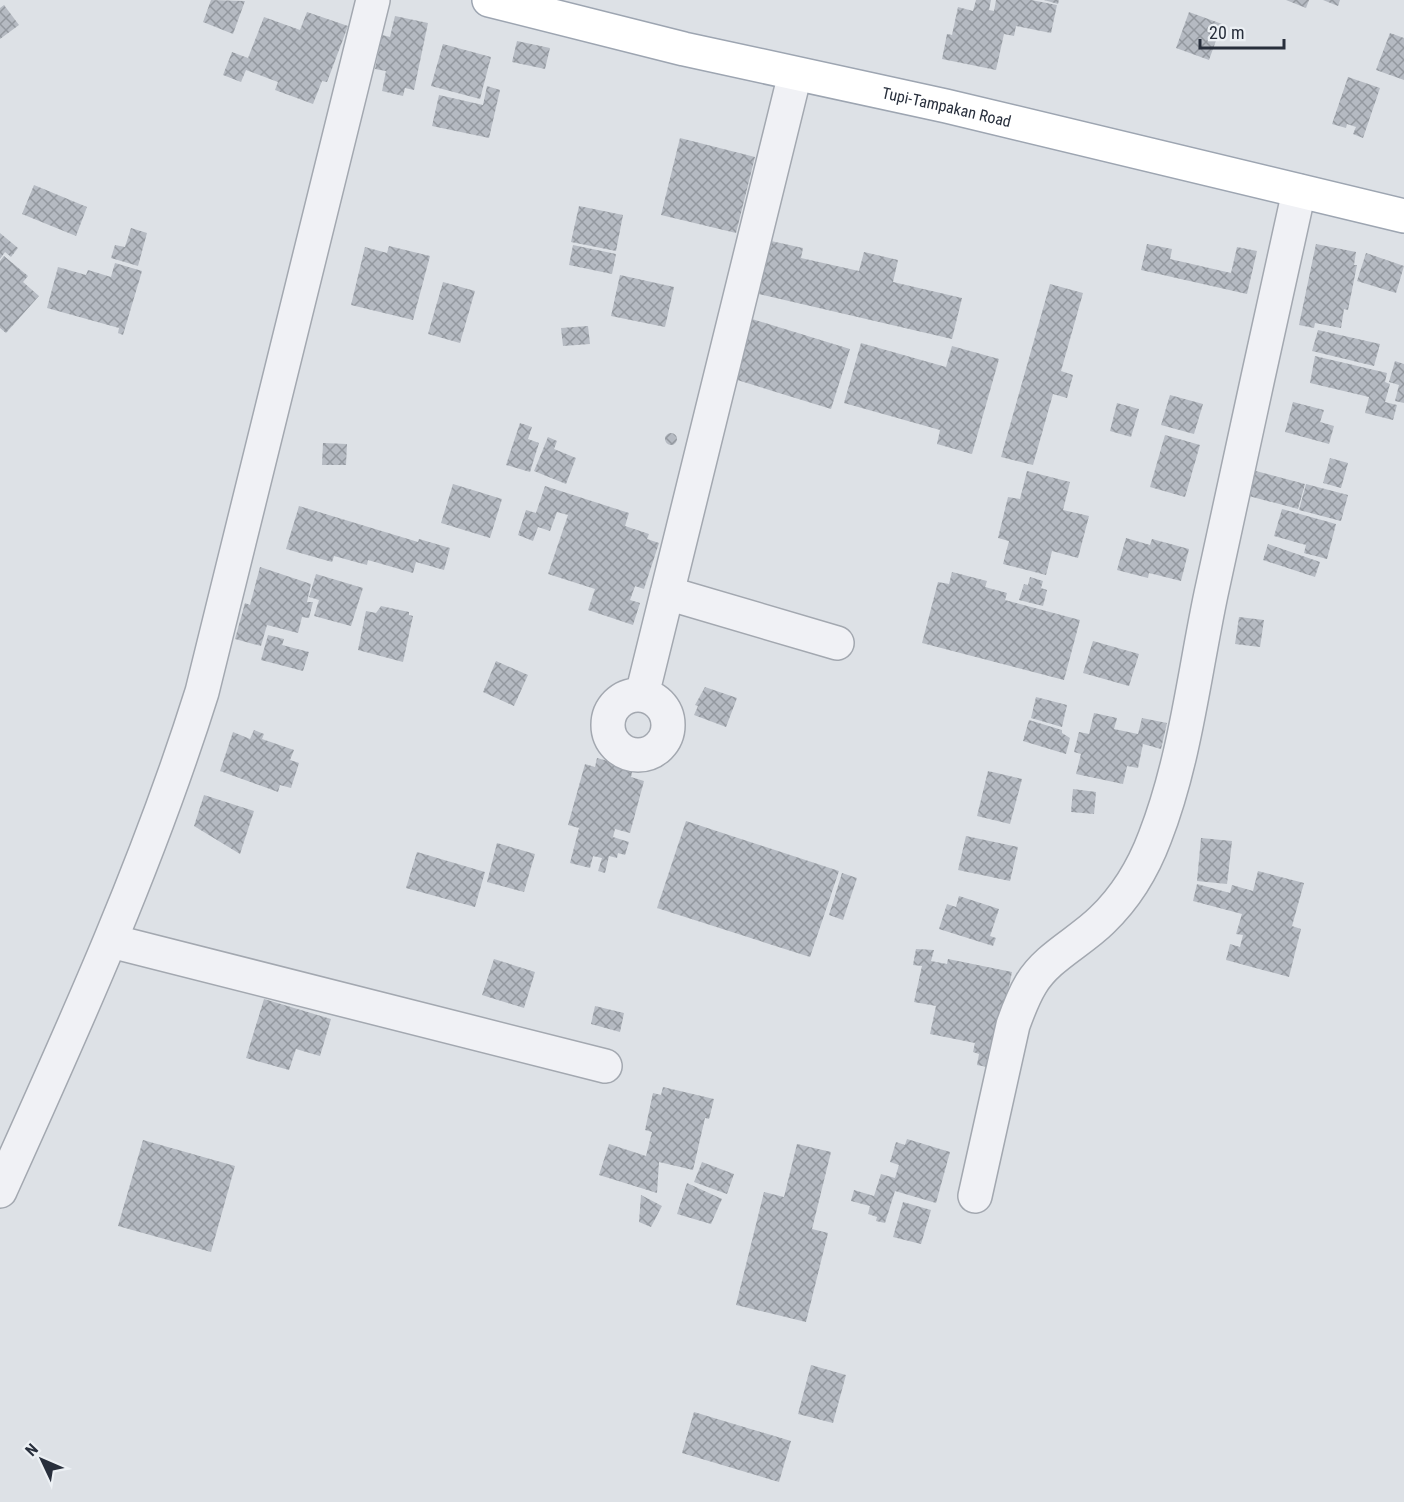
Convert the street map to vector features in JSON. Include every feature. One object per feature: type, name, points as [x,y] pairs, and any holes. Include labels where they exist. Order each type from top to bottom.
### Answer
[{"type":"main road","name":"Tupi-Tampakan Road","points":[[489,0],[795,74],[946,106],[1404,216]]},
{"type":"street","points":[[0,1191],[111,940],[178,769],[202,692],[374,0]]},
{"type":"street","points":[[642,695],[795,74]]},
{"type":"street","points":[[975,1196],[1013,1025],[1021,1001],[1032,981],[1045,967],[1080,940],[1122,898],[1140,871],[1155,838],[1174,780],[1211,594],[1299,191]]},
{"type":"street","points":[[667,593],[837,643]]},
{"type":"street","points":[[111,940],[605,1066]]},
{"type":"building","points":[[211,0],[245,1],[233,34],[203,22]]},
{"type":"building","points":[[976,0],[991,0],[989,10],[994,11],[996,0],[1031,0],[1057,5],[1051,33],[1016,26],[1014,36],[1004,34],[996,70],[942,59],[947,34],[952,35],[958,7],[973,11]]},
{"type":"building","points":[[1044,0],[1059,0],[1058,4]]},
{"type":"building","points":[[1286,0],[1309,0],[1306,8]]},
{"type":"building","points":[[1323,0],[1340,0],[1338,6]]},
{"type":"building","points":[[4,5],[19,25],[0,39],[0,8]]},
{"type":"building","points":[[307,12],[348,26],[327,82],[322,81],[313,104],[275,90],[278,82],[246,70],[241,82],[223,75],[232,52],[248,58],[264,17],[300,30]]},
{"type":"building","points":[[1189,12],[1222,24],[1209,60],[1176,48]]},
{"type":"building","points":[[395,16],[428,23],[414,90],[405,88],[403,96],[382,91],[386,71],[375,69],[382,35],[390,37]]},
{"type":"building","points":[[1390,33],[1404,38],[1404,80],[1376,70]]},
{"type":"building","points":[[517,41],[550,48],[545,69],[512,62]]},
{"type":"building","points":[[443,44],[491,57],[480,99],[431,86]]},
{"type":"building","points":[[1348,77],[1380,88],[1363,138],[1353,134],[1356,127],[1347,124],[1346,128],[1332,124]]},
{"type":"building","points":[[487,86],[500,90],[489,138],[432,126],[439,95],[483,105]]},
{"type":"building","points":[[680,138],[755,157],[736,233],[661,215]]},
{"type":"building","points":[[34,185],[87,207],[76,236],[22,214]]},
{"type":"building","points":[[579,206],[623,215],[616,251],[571,242]]},
{"type":"building","points":[[131,228],[147,233],[138,266],[111,258],[115,245],[125,247]]},
{"type":"building","points":[[0,233],[18,248],[11,257],[5,252],[0,259]]},
{"type":"building","points":[[771,241],[803,248],[801,258],[859,271],[864,252],[898,260],[893,282],[962,298],[952,339],[759,294]]},
{"type":"building","points":[[1147,244],[1172,249],[1170,259],[1231,273],[1237,247],[1257,251],[1247,294],[1141,270]]},
{"type":"building","points":[[1316,244],[1356,252],[1354,265],[1357,265],[1348,310],[1344,309],[1341,328],[1315,323],[1314,328],[1299,325]]},
{"type":"building","points":[[573,245],[616,254],[612,274],[569,265]]},
{"type":"building","points":[[389,246],[430,256],[413,320],[351,305],[365,247],[387,253]]},
{"type":"building","points":[[1366,253],[1404,266],[1396,293],[1357,281]]},
{"type":"building","points":[[4,256],[28,276],[23,282],[39,296],[6,333],[0,328],[0,261]]},
{"type":"building","points":[[115,263],[142,271],[123,335],[118,333],[119,328],[47,308],[58,267],[86,275],[88,270],[111,277]]},
{"type":"building","points":[[620,275],[674,287],[665,327],[611,316]]},
{"type":"building","points":[[443,282],[475,291],[460,343],[428,334]]},
{"type":"building","points":[[1050,284],[1083,293],[1061,371],[1073,375],[1067,398],[1053,394],[1033,465],[1001,457]]},
{"type":"building","points":[[752,319],[850,349],[831,409],[734,379]]},
{"type":"building","points":[[588,326],[590,344],[563,346],[561,328]]},
{"type":"building","points":[[1318,330],[1380,344],[1374,366],[1312,351]]},
{"type":"building","points":[[861,343],[946,367],[952,346],[999,359],[972,454],[937,444],[940,430],[844,403]]},
{"type":"building","points":[[1315,356],[1387,373],[1385,382],[1390,384],[1385,402],[1397,405],[1393,420],[1365,413],[1369,397],[1310,383]]},
{"type":"building","points":[[1395,361],[1404,364],[1404,403],[1395,401],[1399,385],[1389,382]]},
{"type":"building","points":[[1170,395],[1203,404],[1194,434],[1161,425]]},
{"type":"building","points":[[1293,402],[1324,410],[1320,422],[1334,426],[1329,444],[1285,432]]},
{"type":"building","points":[[1117,403],[1139,409],[1131,437],[1110,431]]},
{"type":"building","points":[[520,423],[532,427],[528,439],[539,443],[530,472],[506,465]]},
{"type":"building","points":[[673,433],[676,434],[676,444],[669,445],[666,444],[665,437],[666,434]]},
{"type":"building","points":[[1165,435],[1200,445],[1185,497],[1150,487]]},
{"type":"building","points":[[548,437],[557,441],[554,449],[576,458],[566,484],[534,471]]},
{"type":"building","points":[[323,443],[347,444],[346,465],[322,465]]},
{"type":"building","points":[[1330,458],[1348,463],[1341,488],[1323,483]]},
{"type":"building","points":[[1252,470],[1305,484],[1298,509],[1245,495]]},
{"type":"building","points":[[1027,471],[1070,482],[1063,510],[1089,516],[1078,558],[1052,551],[1046,575],[1003,564],[1009,541],[998,538],[1008,497],[1020,499]]},
{"type":"building","points":[[453,484],[502,499],[490,538],[441,523]]},
{"type":"building","points":[[1306,484],[1348,495],[1341,521],[1299,510]]},
{"type":"building","points":[[545,486],[629,513],[625,526],[649,534],[647,539],[659,543],[644,589],[635,586],[630,600],[640,603],[633,625],[588,610],[595,589],[548,574],[568,515],[557,512],[550,531],[538,527],[533,541],[518,535],[526,510],[536,513]]},
{"type":"building","points":[[299,506],[418,542],[419,539],[450,548],[444,570],[416,562],[413,573],[368,560],[367,565],[334,556],[332,562],[286,549]]},
{"type":"building","points":[[1282,509],[1336,524],[1327,559],[1304,553],[1306,545],[1274,536]]},
{"type":"building","points":[[1126,538],[1150,545],[1152,539],[1189,549],[1181,581],[1149,573],[1148,578],[1117,570]]},
{"type":"building","points":[[1268,544],[1320,562],[1315,577],[1263,560]]},
{"type":"building","points":[[260,567],[311,584],[307,602],[313,602],[309,618],[302,617],[298,633],[267,625],[261,646],[235,639],[245,603],[250,605]]},
{"type":"building","points":[[952,572],[987,581],[985,587],[1007,593],[1005,600],[1080,620],[1064,680],[922,643],[938,582],[949,584]]},
{"type":"building","points":[[316,574],[363,588],[351,626],[314,616],[319,600],[309,597]]},
{"type":"building","points":[[1030,577],[1043,581],[1041,588],[1047,590],[1043,606],[1019,600],[1024,584],[1028,585]]},
{"type":"building","points":[[381,606],[409,612],[409,615],[413,616],[403,662],[358,650],[366,611],[376,613]]},
{"type":"building","points":[[1239,617],[1264,620],[1260,647],[1235,644]]},
{"type":"building","points":[[268,635],[284,639],[282,645],[309,652],[303,671],[261,660]]},
{"type":"building","points":[[1093,641],[1139,654],[1129,686],[1083,673]]},
{"type":"building","points":[[496,661],[528,675],[514,706],[483,692]]},
{"type":"building","points":[[705,687],[737,698],[726,727],[694,715],[698,706],[695,705]]},
{"type":"building","points":[[1036,697],[1067,705],[1062,727],[1031,718]]},
{"type":"building","points":[[1094,713],[1117,718],[1114,729],[1138,734],[1142,718],[1167,723],[1161,749],[1143,744],[1138,768],[1127,766],[1123,784],[1076,774],[1081,754],[1074,752],[1079,732],[1089,734]]},
{"type":"building","points":[[1029,720],[1062,730],[1062,733],[1070,738],[1066,754],[1023,741]]},
{"type":"building","points":[[254,730],[264,734],[262,739],[294,750],[290,760],[299,763],[291,788],[280,785],[278,792],[220,771],[233,732],[250,739]]},
{"type":"building","points":[[597,758],[633,768],[631,777],[644,781],[630,833],[615,829],[613,837],[629,842],[625,855],[618,853],[617,858],[609,856],[605,873],[598,871],[602,858],[593,856],[590,868],[570,863],[579,828],[568,825],[585,764],[595,767]]},
{"type":"building","points":[[988,771],[1022,779],[1010,824],[977,816]]},
{"type":"building","points":[[1073,789],[1096,792],[1094,814],[1071,812]]},
{"type":"building","points":[[204,795],[254,811],[240,854],[194,826]]},
{"type":"building","points":[[686,821],[839,871],[810,957],[657,908]]},
{"type":"building","points":[[966,836],[1018,847],[1010,881],[958,870]]},
{"type":"building","points":[[1201,838],[1232,841],[1227,884],[1197,881]]},
{"type":"building","points":[[497,843],[535,854],[524,892],[487,882]]},
{"type":"building","points":[[417,852],[485,872],[475,907],[406,888]]},
{"type":"building","points":[[1258,871],[1304,883],[1292,926],[1301,929],[1289,977],[1226,960],[1230,944],[1240,947],[1243,935],[1236,934],[1242,914],[1193,901],[1197,884],[1230,893],[1232,885],[1253,891]]},
{"type":"building","points":[[842,873],[857,878],[843,920],[829,915]]},
{"type":"building","points":[[959,896],[999,909],[990,936],[996,938],[993,946],[939,929],[947,904],[956,907]]},
{"type":"building","points":[[916,949],[934,950],[931,961],[947,964],[948,959],[1012,972],[992,1068],[977,1065],[979,1054],[973,1052],[975,1043],[930,1034],[936,1006],[914,1002],[922,966],[913,965]]},
{"type":"building","points":[[494,959],[535,972],[524,1008],[482,995]]},
{"type":"building","points":[[264,999],[331,1019],[320,1056],[296,1049],[289,1070],[246,1058]]},
{"type":"building","points":[[595,1006],[624,1013],[620,1032],[591,1024]]},
{"type":"building","points":[[663,1087],[714,1099],[709,1119],[705,1118],[693,1170],[659,1162],[657,1193],[599,1175],[609,1144],[646,1156],[652,1132],[645,1130],[653,1093],[661,1095]]},
{"type":"building","points":[[907,1139],[950,1152],[936,1203],[895,1191],[885,1223],[876,1221],[877,1217],[868,1214],[870,1206],[851,1201],[854,1190],[874,1196],[881,1174],[895,1178],[899,1165],[890,1162],[896,1142],[905,1145]]},
{"type":"building","points":[[143,1140],[235,1166],[211,1252],[118,1226]]},
{"type":"building","points":[[797,1144],[831,1152],[812,1229],[828,1233],[806,1322],[736,1305],[764,1192],[784,1197]]},
{"type":"building","points":[[702,1162],[734,1174],[727,1194],[694,1182]]},
{"type":"building","points":[[687,1183],[722,1199],[711,1224],[677,1214]]},
{"type":"building","points":[[641,1195],[662,1206],[651,1227],[639,1222]]},
{"type":"building","points":[[903,1202],[931,1210],[921,1244],[893,1237]]},
{"type":"building","points":[[811,1365],[846,1375],[833,1423],[798,1414]]},
{"type":"building","points":[[694,1412],[791,1441],[779,1482],[682,1453]]}]
